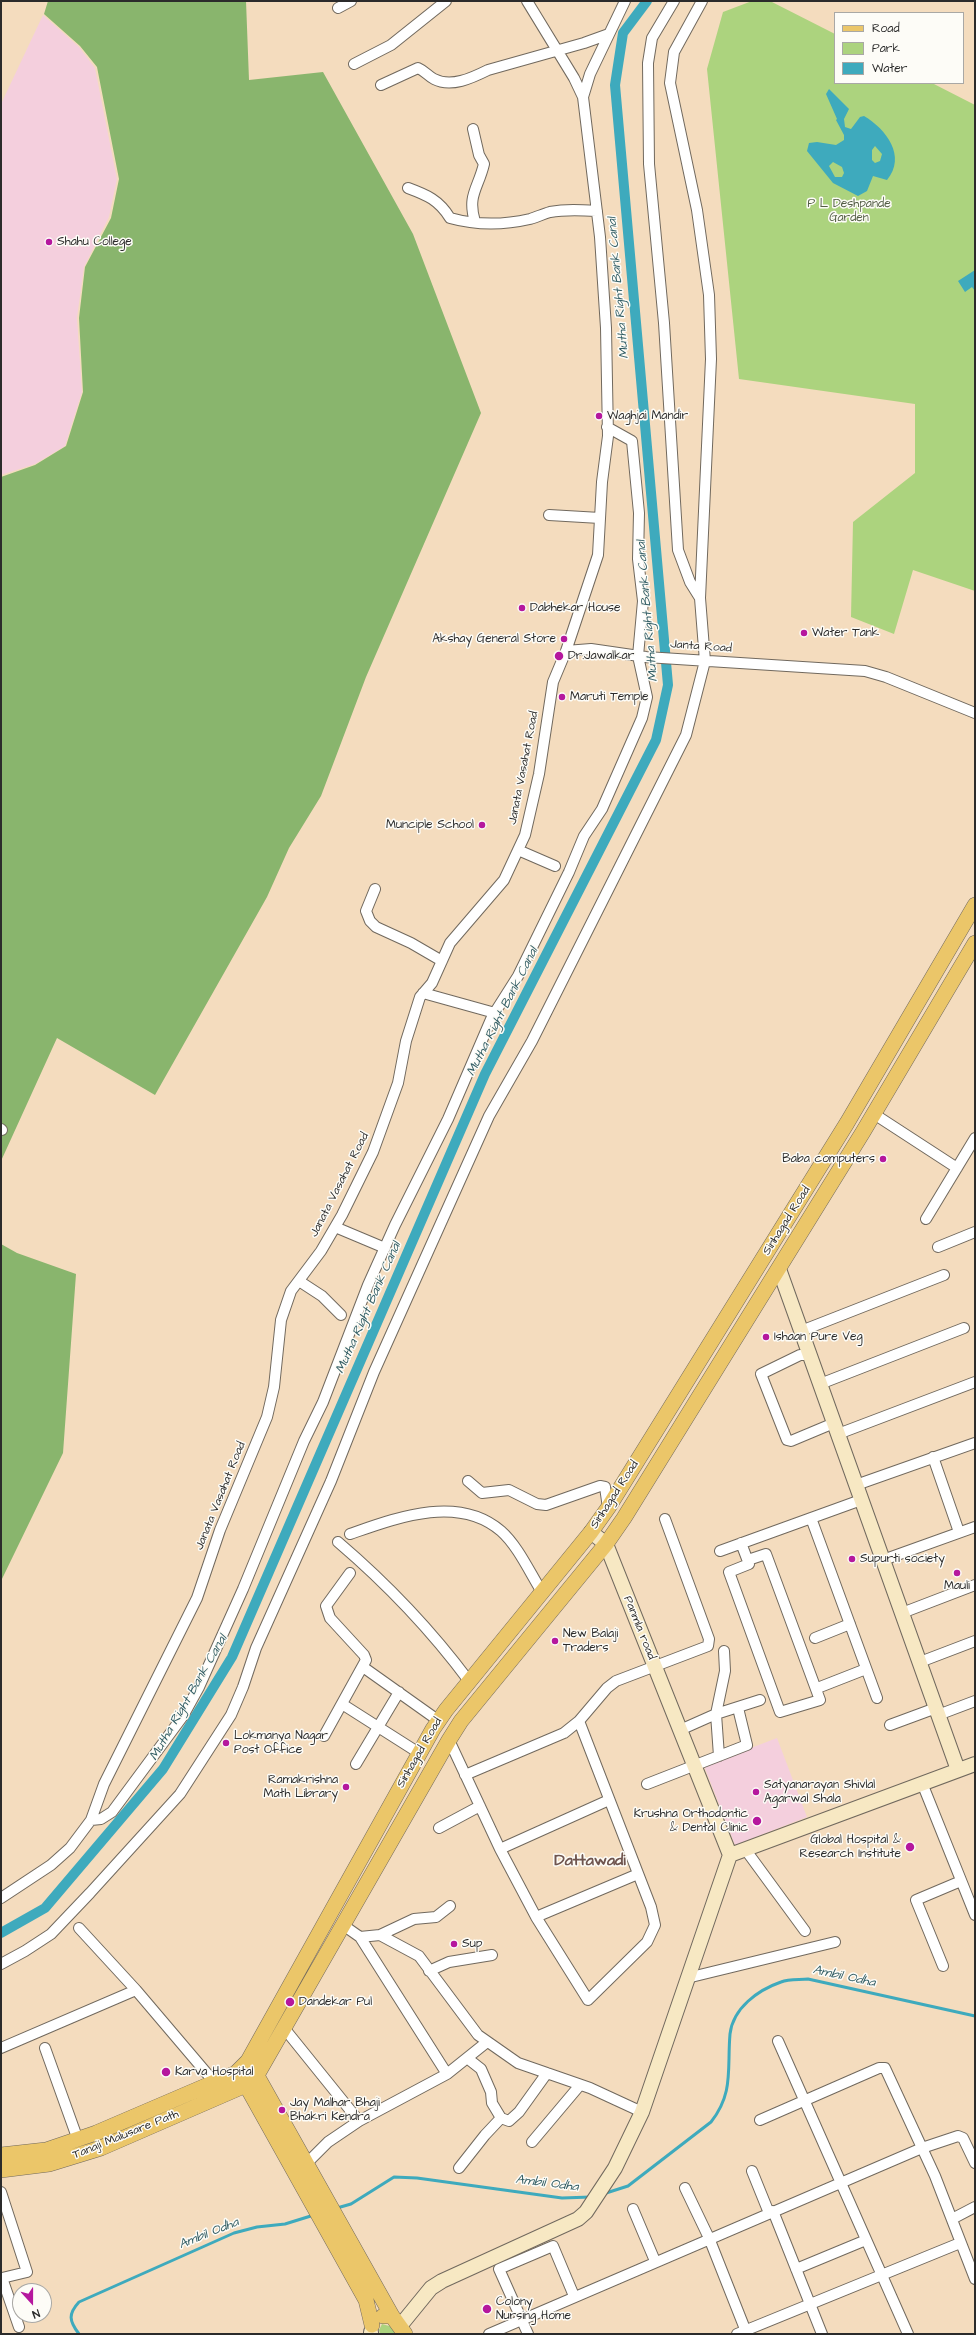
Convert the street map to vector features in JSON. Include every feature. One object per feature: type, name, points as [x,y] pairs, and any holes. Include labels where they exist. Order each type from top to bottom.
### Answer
[{"type":"main road","name":"Sinhagad Road","points":[[237,2072],[248,2061],[419,1754],[439,1721],[469,1681],[591,1532],[608,1508],[843,1129],[973,914]]},
{"type":"main road","name":"Sinhagad Road","points":[[252,2080],[284,2028],[461,1721],[606,1544],[624,1518],[874,1114],[975,943]]},
{"type":"main road","points":[[336,1903],[351,1911]]},
{"type":"main road","points":[[248,2061],[252,2080],[368,2288],[399,2325]]},
{"type":"main road","points":[[237,2072],[252,2080],[306,2164],[319,2202]]},
{"type":"main road","name":"Tanaji Malusare Path","points":[[1,2155],[46,2150],[78,2140],[215,2083],[237,2072]]},
{"type":"main road","name":"Tanaji Malusare Path","points":[[1,2170],[60,2162],[125,2137],[252,2080]]},
{"type":"main road","points":[[119,2123],[125,2137]]},
{"type":"main road","points":[[368,2288],[368,2308],[372,2331]]},
{"type":"main road","points":[[372,2331],[379,2317],[399,2325]]},
{"type":"street","points":[[338,8],[351,1]]},
{"type":"street","points":[[354,64],[391,45],[446,1]]},
{"type":"street","points":[[527,1],[558,50],[583,97]]},
{"type":"street","points":[[583,97],[590,74],[625,1]]},
{"type":"street","points":[[674,1],[652,38],[648,63],[649,164],[664,323],[678,550],[690,582],[700,598]]},
{"type":"street","points":[[1,1964],[26,1951],[51,1934],[90,1893],[180,1794],[231,1715],[244,1687],[256,1648],[331,1481],[374,1372],[489,1116],[532,1041],[686,736],[701,660],[700,598],[711,359],[709,295],[697,210],[670,83],[674,52],[702,1]]},
{"type":"street","points":[[381,85],[418,68],[442,82],[453,83],[476,76],[488,70],[584,43],[609,34]]},
{"type":"street","name":"Janata Vasahat Road","points":[[1,1898],[51,1865],[70,1848],[91,1820],[104,1784],[197,1598],[220,1530],[267,1417],[274,1387],[281,1320],[291,1291],[335,1226],[373,1152],[398,1083],[406,1041],[420,997],[432,983],[450,943],[504,880],[525,836],[533,804],[553,682],[566,651],[598,555],[607,427],[606,328],[597,211],[583,97]]},
{"type":"street","points":[[473,129],[479,155],[484,164],[479,184],[472,198],[475,222]]},
{"type":"street","points":[[408,188],[430,196],[442,205],[450,218],[475,222],[500,224],[529,219],[550,212],[571,210],[597,211]]},
{"type":"street","points":[[91,1820],[101,1819],[112,1812],[183,1716],[243,1589],[304,1441],[324,1402],[385,1248],[448,1119],[495,1013],[518,976],[569,872],[584,836],[602,809],[632,742],[647,697],[642,656],[642,601],[638,559],[639,513],[632,441],[607,427]]},
{"type":"street","points":[[549,515],[600,518]]},
{"type":"street","points":[[566,651],[591,649],[642,656]]},
{"type":"street","name":"Janta Road","points":[[642,656],[865,671],[886,677],[975,713]]},
{"type":"street","points":[[518,850],[555,866]]},
{"type":"street","points":[[374,889],[366,911],[370,921],[376,926],[411,942],[442,961]]},
{"type":"street","points":[[423,993],[495,1013]]},
{"type":"street","points":[[874,1114],[957,1168]]},
{"type":"street","points":[[926,1219],[975,1138]]},
{"type":"street","points":[[335,1226],[385,1248]]},
{"type":"street","points":[[938,1247],[975,1232]]},
{"type":"street","points":[[779,1269],[958,1770]]},
{"type":"street","points":[[801,1331],[944,1274]]},
{"type":"street","points":[[299,1281],[322,1296],[341,1315]]},
{"type":"street","points":[[820,1384],[964,1328]]},
{"type":"street","points":[[809,1355],[800,1355],[761,1374],[786,1440],[791,1441],[836,1429],[975,1382]]},
{"type":"street","points":[[856,1486],[975,1442]]},
{"type":"street","points":[[933,1457],[959,1532]]},
{"type":"street","points":[[468,1481],[482,1493],[509,1490],[536,1504],[546,1505],[600,1486],[604,1487],[606,1491],[608,1508]]},
{"type":"street","points":[[720,1551],[861,1500]]},
{"type":"street","points":[[350,1534],[392,1519],[418,1513],[436,1511],[468,1516],[484,1521],[501,1531],[509,1540],[542,1592]]},
{"type":"street","points":[[465,1775],[564,1733],[579,1721],[607,1688],[616,1681],[708,1646],[710,1643],[664,1518]]},
{"type":"street","points":[[811,1518],[877,1698]]},
{"type":"street","points":[[883,1560],[975,1527]]},
{"type":"street","name":"Panmla road","points":[[591,1532],[606,1544],[730,1855]]},
{"type":"street","points":[[338,1542],[374,1573],[451,1657],[469,1681]]},
{"type":"street","points":[[741,1543],[749,1564],[729,1572],[780,1712],[820,1700],[766,1554],[748,1560]]},
{"type":"street","points":[[324,1736],[364,1667],[366,1660],[364,1655],[330,1618],[326,1606],[350,1573]]},
{"type":"street","points":[[902,1613],[975,1585]]},
{"type":"street","points":[[815,1638],[850,1624]]},
{"type":"street","points":[[920,1662],[975,1641]]},
{"type":"street","points":[[719,1756],[716,1714],[725,1671],[724,1650]]},
{"type":"street","points":[[364,1667],[439,1721]]},
{"type":"street","points":[[820,1686],[866,1669]]},
{"type":"street","points":[[356,1764],[399,1692]]},
{"type":"street","points":[[680,1730],[716,1714],[760,1700]]},
{"type":"street","points":[[890,1725],[975,1701]]},
{"type":"street","points":[[342,1704],[419,1754]]},
{"type":"street","points":[[647,1784],[747,1745],[738,1708]]},
{"type":"street","points":[[449,1740],[500,1850],[536,1917],[588,2000],[647,1942],[655,1925],[651,1907],[579,1721]]},
{"type":"street","points":[[399,2325],[431,2288],[437,2284],[578,2219],[586,2212],[615,2168],[642,2112],[730,1855],[975,1764]]},
{"type":"street","points":[[922,1783],[975,1915]]},
{"type":"street","points":[[500,1850],[609,1800]]},
{"type":"street","points":[[439,1828],[480,1806]]},
{"type":"street","points":[[745,1849],[805,1931]]},
{"type":"street","points":[[536,1917],[638,1874]]},
{"type":"street","points":[[943,1966],[916,1900],[961,1881]]},
{"type":"street","points":[[360,1936],[380,1935],[414,1919],[436,1917],[450,1906]]},
{"type":"street","points":[[343,1925],[360,1936],[447,2074]]},
{"type":"street","points":[[79,1928],[136,1990],[215,2083]]},
{"type":"street","points":[[380,1935],[419,1956],[478,2035],[518,2063],[580,2085],[642,2112]]},
{"type":"street","points":[[687,1978],[835,1942]]},
{"type":"street","points":[[430,1971],[449,1962],[492,1955]]},
{"type":"street","points":[[1,2048],[136,1990]]},
{"type":"street","points":[[284,2028],[359,2121]]},
{"type":"street","points":[[778,2041],[908,2334]]},
{"type":"street","points":[[306,2164],[328,2142],[359,2121],[447,2074],[487,2042]]},
{"type":"street","points":[[45,2048],[78,2140]]},
{"type":"street","points":[[467,2058],[481,2069],[491,2092],[492,2103],[501,2118],[509,2121],[518,2112],[547,2073]]},
{"type":"street","points":[[760,2120],[879,2068],[885,2068],[936,2176],[960,2243],[975,2279]]},
{"type":"street","points":[[532,2142],[580,2085]]},
{"type":"street","points":[[459,2168],[485,2135],[501,2118]]},
{"type":"street","points":[[489,2334],[655,2261],[841,2184],[922,2148],[958,2136],[962,2138],[975,2163]]},
{"type":"street","points":[[752,2171],[796,2269],[822,2334]]},
{"type":"street","points":[[685,2188],[709,2238],[743,2333],[960,2243]]},
{"type":"street","points":[[1,2192],[27,2272],[2,2278],[19,2327]]},
{"type":"street","points":[[952,2220],[975,2207]]},
{"type":"street","points":[[633,2209],[655,2261]]},
{"type":"street","points":[[796,2269],[866,2240]]},
{"type":"street","points":[[528,2334],[499,2269],[537,2251],[553,2246],[574,2296]]},
{"type":"shaded area","name":"Shahu College","points":[[43,15],[79,47],[95,68],[117,179],[109,217],[84,267],[77,318],[82,392],[65,446],[35,464],[1,475],[1,104]]},
{"type":"shaded area","name":"Satyanarayan Shivlal Agarwal Shala","points":[[777,1738],[807,1817],[735,1845],[704,1766]]},
{"type":"green space","points":[[48,1],[246,1],[249,80],[323,72],[413,234],[481,413],[366,677],[321,796],[289,848],[267,897],[155,1095],[57,1038],[1,1161],[1,477],[35,465],[66,446],[83,392],[79,318],[85,267],[111,218],[119,179],[97,67],[80,46],[44,14]]},
{"type":"green space","name":"P L Deshpande Garden","points":[[752,1],[770,1],[834,33],[834,84],[934,84],[975,105],[975,591],[913,570],[894,634],[851,617],[853,522],[915,473],[915,404],[739,379],[707,69],[723,12]]},
{"type":"green space","points":[[1,1244],[17,1253],[76,1274],[63,1453],[1,1581]]},
{"type":"green space","points":[[382,2324],[393,2327],[397,2334],[380,2334],[379,2330]]},
{"type":"water","points":[[829,89],[849,109],[844,119],[845,127],[851,129],[860,117],[864,116],[880,128],[891,144],[894,153],[895,162],[893,171],[887,180],[873,176],[867,191],[858,196],[833,183],[807,151],[809,143],[817,142],[836,145],[844,140],[844,135],[836,120],[837,119],[826,94]],"holes":[[[875,146],[882,154],[880,161],[875,163],[872,160],[872,150]],[[833,162],[842,167],[844,173],[842,177],[835,177],[829,166]]]},
{"type":"water","points":[[975,270],[975,291],[972,287],[965,292],[958,281]]},
{"type":"waterway","name":"Mutha Right Bank Canal","points":[[1,1933],[45,1908],[163,1769],[232,1657],[485,1074],[656,740],[668,685],[615,85],[623,33],[647,1]]},
{"type":"waterway","name":"Ambil Odha","points":[[603,2194],[628,2186],[711,2122],[723,2101],[726,2091],[729,2070],[730,2034],[736,2016],[748,2001],[772,1985],[787,1980],[808,1979],[975,2016]]},
{"type":"waterway","name":"Ambil Odha","points":[[337,2208],[351,2204],[394,2177],[417,2178],[562,2198],[591,2197]]},
{"type":"waterway","name":"Ambil Odha","points":[[79,2334],[73,2325],[71,2318],[73,2310],[79,2302],[234,2233],[257,2227],[285,2224],[314,2215]]},
{"type":"place","name":"Shahu College","points":[[49,242]]},
{"type":"place","name":"Waghjai Mandir","points":[[599,416]]},
{"type":"place","name":"Dabhekar House","points":[[522,608]]},
{"type":"place","name":"Water Tank","points":[[804,633]]},
{"type":"place","name":"Akshay General Store","points":[[564,639]]},
{"type":"place","name":"Dr.Jawalkar","points":[[559,656]]},
{"type":"place","name":"Maruti Temple","points":[[562,697]]},
{"type":"place","name":"Munciple School","points":[[482,825]]},
{"type":"place","name":"Baba computers","points":[[883,1159]]},
{"type":"place","name":"Ishaan Pure Veg","points":[[766,1337]]},
{"type":"place","name":"Supurti society","points":[[852,1559]]},
{"type":"place","name":"Mauli","points":[[957,1573]]},
{"type":"place","name":"New Balaji Traders","points":[[555,1641]]},
{"type":"place","name":"Lokmanya Nagar Post Office","points":[[226,1743]]},
{"type":"place","name":"Ramakrishna Math Library","points":[[346,1787]]},
{"type":"place","name":"Satyanarayan Shivlal Agarwal Shala","points":[[756,1792]]},
{"type":"place","name":"Krushna Orthodontic & Dental Clinic","points":[[757,1821]]},
{"type":"place","name":"Global Hospital & Research Institute","points":[[910,1847]]},
{"type":"place","name":"Sup","points":[[454,1944]]},
{"type":"place","name":"Dandekar Pul","points":[[290,2002]]},
{"type":"place","name":"Karva Hospital","points":[[166,2072]]},
{"type":"place","name":"Jay Malhar Bhaji Bhakri Kendra","points":[[282,2110]]},
{"type":"place","name":"Colony Nursing Home","points":[[487,2309]]},
{"type":"district","name":"Dattawadi","points":[[590,1862]]}]
